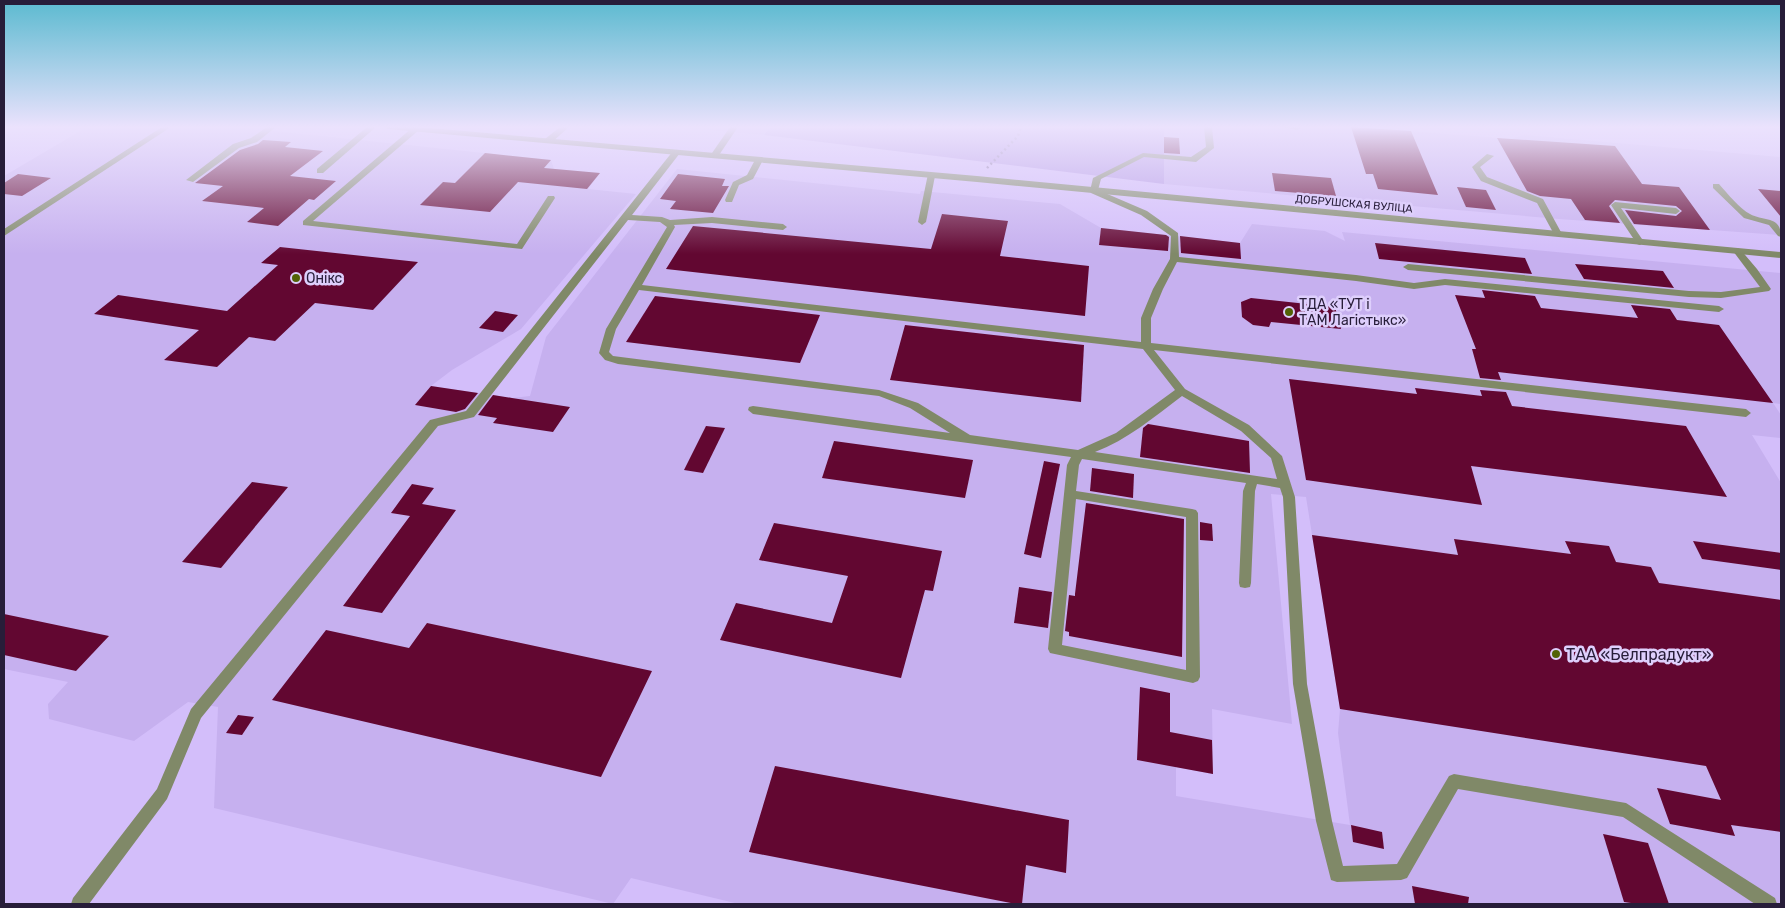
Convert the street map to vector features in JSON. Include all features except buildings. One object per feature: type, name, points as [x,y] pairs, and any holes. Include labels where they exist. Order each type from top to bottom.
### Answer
[{"type":"street","name":"ДОБРУШСКАЯ ВУЛІЦА","points":[[860,169],[1781,255]]},
{"type":"lane","points":[[4,233],[102,169]]},
{"type":"lane","points":[[190,180],[204,169]]},
{"type":"lane","points":[[369,169],[306,223],[519,247],[551,198]]},
{"type":"lane","points":[[79,904],[162,794],[196,714],[434,423],[470,414],[663,169]]},
{"type":"lane","points":[[729,200],[736,184],[750,177],[754,169]]},
{"type":"lane","points":[[1114,169],[1097,178],[1094,191],[1144,213],[1174,235],[1174,259],[1158,289],[1146,318],[1146,346],[1181,391],[1245,428],[1276,456],[1285,484],[1289,497],[1300,684],[1324,821],[1337,874],[1401,872],[1454,781],[1626,810],[1769,904]]},
{"type":"lane","points":[[1478,169],[1484,179],[1540,201],[1558,234]]},
{"type":"lane","points":[[922,222],[931,176]]},
{"type":"lane","points":[[1716,186],[1747,216],[1772,223],[1781,234]]},
{"type":"lane","points":[[1640,242],[1615,205],[1676,211]]},
{"type":"lane","points":[[625,217],[662,220],[669,223],[712,220],[783,227]]},
{"type":"lane","points":[[669,223],[671,227],[611,329],[604,353],[608,358],[894,396],[913,404],[967,439]]},
{"type":"lane","points":[[1408,267],[1689,294],[1721,295],[1766,289],[1737,251]]},
{"type":"lane","points":[[1174,259],[1414,286],[1445,282],[1719,310]]},
{"type":"lane","points":[[636,287],[1746,413]]},
{"type":"lane","points":[[1070,494],[1192,513],[1193,677],[1054,649],[1070,494],[1073,465],[1078,454],[1097,448],[1121,436],[1181,391]]},
{"type":"lane","points":[[753,410],[1285,484]]},
{"type":"lane","points":[[1245,583],[1249,490],[1253,480]]},
{"type":"path","points":[[977,179],[986,169]]},
{"type":"shaded area","points":[[15,169],[558,169],[600,173],[588,189],[636,194],[521,329],[452,370],[431,386],[512,398],[530,396],[546,337],[677,169],[920,194],[921,191],[1060,204],[1101,228],[1240,243],[1252,224],[1325,231],[1345,241],[1342,232],[1781,273],[1781,404],[1773,403],[1781,415],[1781,438],[1752,435],[1781,483],[1781,904],[739,904],[631,878],[613,904],[214,808],[218,707],[188,702],[134,741],[49,719],[48,704],[68,682],[4,669],[4,176]],"holes":[[[1271,494],[1306,497],[1340,709],[1338,733],[1350,825],[1176,796],[1176,767],[1213,774],[1212,709],[1292,724]]]},
{"type":"shaded area","points":[[1045,169],[1164,169],[1164,184]]},
{"type":"shaded area","points":[[1164,169],[1781,169],[1781,235],[1559,219],[1164,184]]},
{"type":"place","name":"Онікс","points":[[296,278]]},
{"type":"place","name":"ТДА «ТУТ і ТАМ Лагістыкс»","points":[[1289,312]]},
{"type":"place","name":"ТАА «Белпрадукт»","points":[[1556,654]]}]
